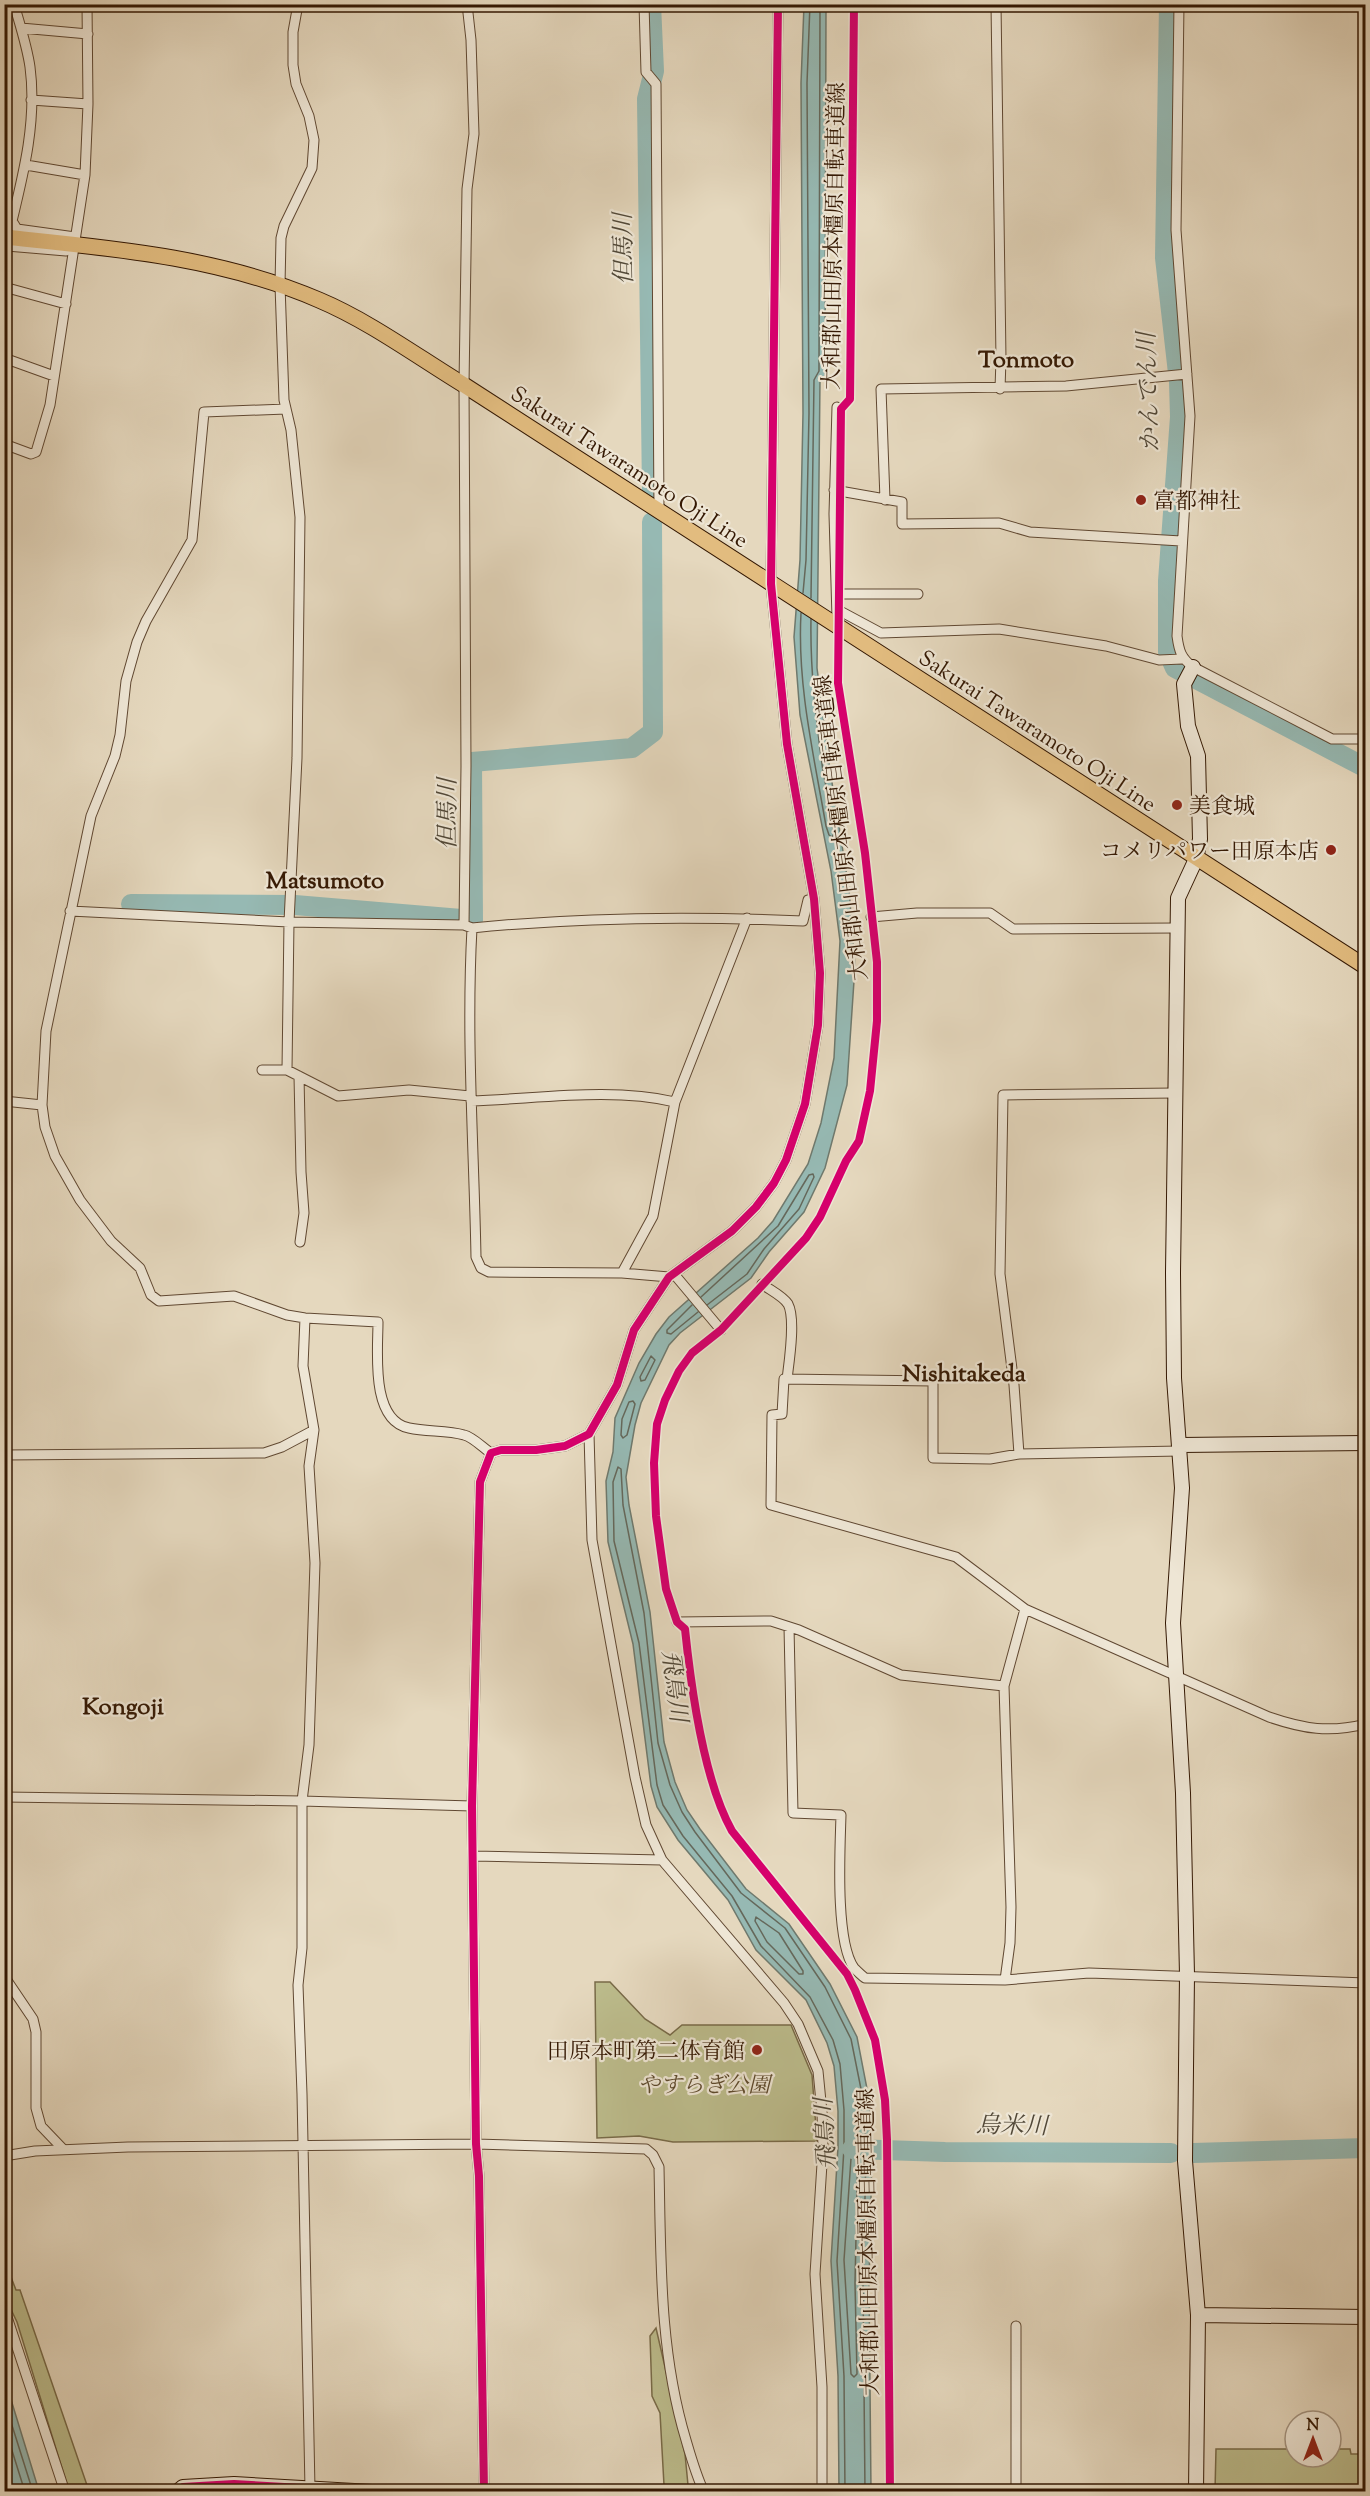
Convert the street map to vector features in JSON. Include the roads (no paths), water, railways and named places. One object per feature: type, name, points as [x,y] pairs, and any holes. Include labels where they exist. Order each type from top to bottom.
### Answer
[{"type":"main road","name":"Sakurai Tawaramoto Oji Line","points":[[4,237],[74,241],[197,261],[280,285],[331,306],[464,385],[771,584],[837,621],[1196,859],[1365,967]]},
{"type":"street","points":[[14,4],[30,67],[31,100],[26,165],[12,222],[17,229],[74,241]]},
{"type":"street","points":[[4,444],[31,454],[36,452],[50,405],[86,175],[87,4]]},
{"type":"street","points":[[287,1070],[297,758],[300,517],[286,409],[280,285],[281,238],[284,226],[312,168],[315,140],[309,116],[296,84],[293,65],[293,32],[298,4]]},
{"type":"street","points":[[467,4],[471,40],[474,134],[467,189],[464,385],[466,766],[476,1257],[481,1268],[489,1272],[672,1275],[719,1328]]},
{"type":"street","points":[[644,4],[646,72],[656,84],[658,512]]},
{"type":"street","points":[[777,4],[771,584],[787,744],[814,899],[820,973],[818,1025],[804,1104],[796,1134],[774,1184],[732,1232],[672,1275],[634,1330],[617,1385],[589,1434],[592,1540],[635,1777],[646,1825],[662,1860],[784,2003],[798,2024],[818,2071],[823,2148],[815,2274],[822,2386],[822,2492]]},
{"type":"street","points":[[996,4],[1000,389]]},
{"type":"street","points":[[1179,4],[1176,230],[1190,416],[1177,636],[1182,658],[1193,667],[1332,739],[1365,739]]},
{"type":"street","points":[[21,28],[88,34]]},
{"type":"street","points":[[31,100],[88,104]]},
{"type":"street","points":[[26,165],[86,175]]},
{"type":"street","points":[[4,252],[7,246],[66,251],[74,241]]},
{"type":"street","points":[[4,287],[66,304]]},
{"type":"street","points":[[4,358],[54,376]]},
{"type":"street","points":[[885,500],[881,389],[1000,389],[1066,386],[1187,374]]},
{"type":"street","points":[[837,407],[834,490],[837,621],[881,633],[999,629],[1106,646],[1160,660],[1182,658]]},
{"type":"street","points":[[286,409],[204,412],[192,540],[136,642],[126,681],[120,735],[115,756],[91,816],[46,1031],[42,1105],[45,1127],[55,1156],[80,1200],[111,1241],[140,1268],[150,1295],[159,1301],[234,1296],[287,1315],[378,1322],[379,1393],[384,1407],[396,1421],[407,1428],[467,1435],[491,1453]]},
{"type":"street","points":[[834,490],[902,502],[902,524],[999,523],[1030,532],[1181,541]]},
{"type":"street","points":[[837,594],[918,594]]},
{"type":"street","points":[[1193,667],[1184,684],[1188,726],[1198,756],[1200,839],[1196,859],[1178,898],[1176,928],[1174,1378],[1182,1488],[1173,1623],[1183,1793],[1187,1975],[1185,2161],[1198,2315],[1196,2492]]},
{"type":"street","points":[[70,911],[290,922],[468,927],[606,918],[747,918],[803,921],[808,900],[814,899]]},
{"type":"street","points":[[872,917],[990,913],[1013,929],[1176,928]]},
{"type":"street","points":[[622,1273],[653,1216],[675,1102],[747,918]]},
{"type":"street","points":[[262,1070],[287,1070],[338,1096],[410,1090],[471,1099],[614,1095],[649,1096],[675,1102]]},
{"type":"street","points":[[299,1076],[304,1213],[300,1242]]},
{"type":"street","points":[[1019,1454],[1014,1385],[1000,1274],[1003,1095],[1175,1093]]},
{"type":"street","points":[[4,1101],[42,1105]]},
{"type":"street","points":[[762,1284],[786,1302],[791,1321],[787,1379],[784,1379],[783,1414],[772,1415],[771,1505],[956,1557],[1025,1609],[1269,1718],[1302,1728],[1343,1730],[1365,1724]]},
{"type":"street","points":[[305,1318],[303,1366],[314,1430],[309,1466],[315,1563],[309,1745],[302,1801],[302,1947],[298,1985],[310,2489]]},
{"type":"street","points":[[787,1379],[933,1381],[933,1458],[990,1459],[1019,1454],[1365,1443]]},
{"type":"street","points":[[4,1455],[264,1453],[282,1447],[314,1430]]},
{"type":"street","points":[[491,1453],[501,1450],[536,1450],[565,1446],[589,1434]]},
{"type":"street","points":[[484,2492],[479,2176],[476,2144],[472,1806],[480,1482],[491,1453]]},
{"type":"street","points":[[1005,1980],[1010,1943],[1011,1907],[1004,1686],[1025,1609]]},
{"type":"street","points":[[676,1623],[771,1621],[901,1675],[1004,1686]]},
{"type":"street","points":[[789,1627],[793,1813],[841,1815],[840,1899],[847,1950],[854,1968],[865,1978],[1005,1980],[1089,1973],[1365,1983]]},
{"type":"street","points":[[4,1797],[472,1806]]},
{"type":"street","points":[[474,1856],[662,1860]]},
{"type":"street","points":[[4,1976],[33,2019],[36,2032],[36,2108],[41,2126],[63,2150]]},
{"type":"street","points":[[4,2156],[63,2150],[302,2146],[476,2144],[640,2148],[653,2155],[659,2168],[663,2316],[670,2372],[682,2424],[704,2492]]},
{"type":"street","points":[[4,2308],[65,2492]]},
{"type":"street","points":[[1198,2315],[1365,2317]]},
{"type":"street","points":[[1016,2326],[1016,2492]]},
{"type":"street","points":[[177,2492],[183,2487],[234,2484],[372,2492]]},
{"type":"water","points":[[804,5],[826,5],[825,377],[820,379],[817,668],[849,889],[855,966],[847,1085],[825,1168],[804,1212],[769,1252],[751,1278],[680,1333],[669,1345],[641,1403],[626,1477],[629,1505],[650,1612],[664,1742],[675,1782],[687,1810],[746,1889],[789,1924],[830,1984],[857,2037],[869,2099],[872,2154],[869,2283],[871,2491],[839,2491],[838,2376],[831,2261],[838,2147],[834,2066],[827,2043],[806,2000],[756,1950],[728,1900],[678,1840],[657,1807],[651,1786],[633,1644],[608,1542],[606,1481],[613,1452],[615,1418],[639,1363],[656,1334],[669,1317],[758,1238],[773,1221],[808,1164],[821,1123],[834,1058],[840,941],[831,871],[800,715],[794,637],[800,560],[803,413],[801,83]]},
{"type":"water","points":[[5,2380],[39,2491],[7,2491],[4,2483]]},
{"type":"waterway","name":"但馬川","points":[[651,4],[654,71],[647,99],[652,493]]},
{"type":"waterway","name":"かんでん川","points":[[1169,4],[1165,258],[1179,382],[1180,417],[1168,581],[1168,652],[1175,668],[1366,768]]},
{"type":"waterway","name":"但馬川","points":[[131,904],[295,905],[473,920],[472,762],[632,748],[653,732],[652,522]]},
{"type":"waterway","name":"烏米川","points":[[1193,2153],[1366,2148]]},
{"type":"waterway","name":"烏米川","points":[[852,2149],[945,2152],[1171,2153]]},
{"type":"place","name":"富都神社","points":[[1141,500]]},
{"type":"place","name":"美食城","points":[[1177,805]]},
{"type":"place","name":"コメリパワー田原本店","points":[[1331,850]]},
{"type":"place","name":"田原本町第二体育館","points":[[757,2050]]},
{"type":"district","name":"Tonmoto","points":[[1026,359]]},
{"type":"district","name":"Matsumoto","points":[[325,880]]},
{"type":"district","name":"Nishitakeda","points":[[964,1373]]},
{"type":"district","name":"Kongoji","points":[[123,1706]]},
{"type":"water label","name":"飛鳥川","points":[[675,1686]]},
{"type":"water label","name":"飛鳥川","points":[[825,2134]]},
{"type":"park label","name":"やすらぎ公園","points":[[704,2084]]}]
